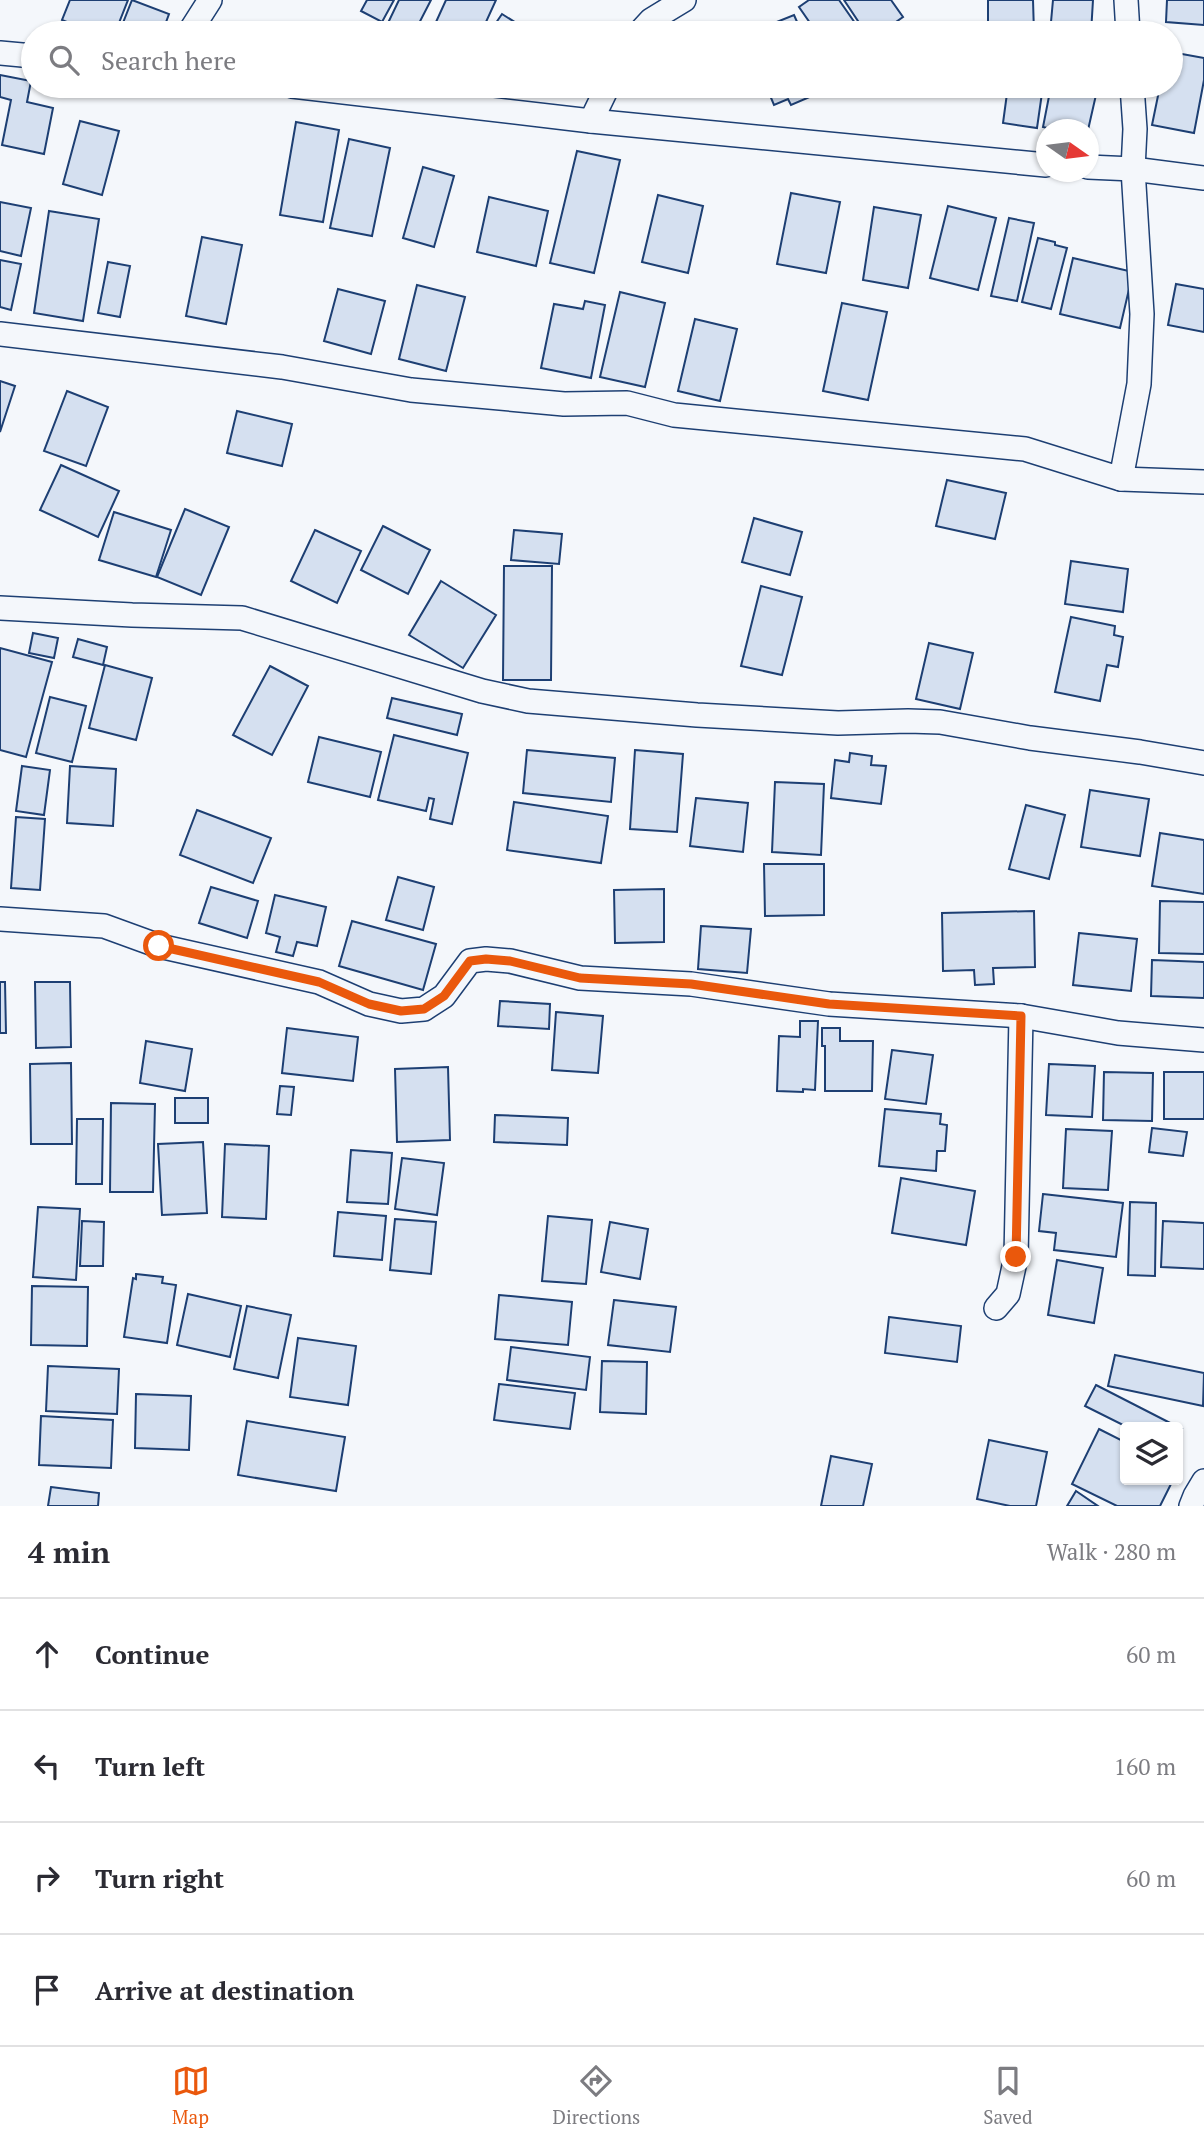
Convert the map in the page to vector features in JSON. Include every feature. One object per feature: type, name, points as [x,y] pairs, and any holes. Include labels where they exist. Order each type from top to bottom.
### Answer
[{"type":"street","points":[[197,21],[210,0]]},
{"type":"street","points":[[650,21],[684,0]]},
{"type":"street","points":[[1126,0],[1127,21]]},
{"type":"street","points":[[0,53],[21,55]]},
{"type":"street","points":[[395,98],[592,121],[1036,164]]},
{"type":"street","points":[[592,121],[603,98]]},
{"type":"street","points":[[1121,479],[1139,384],[1141,328],[1133,169],[1133,98]]},
{"type":"street","points":[[1099,167],[1204,178]]},
{"type":"street","points":[[0,334],[282,367],[411,390],[564,404],[627,403],[674,415],[1025,449],[1121,479],[1204,482]]},
{"type":"street","points":[[0,608],[242,618],[482,691],[528,701],[838,723],[940,722],[1204,763]]},
{"type":"street","points":[[0,919],[104,926],[159,946],[319,982],[369,1004],[401,1011],[424,1009],[444,996],[470,961],[486,959],[510,961],[580,978],[691,984],[829,1004],[1021,1016],[1118,1033],[1204,1040]]},
{"type":"street","points":[[996,1308],[1008,1294],[1016,1257],[1021,1016]]},
{"type":"street","points":[[1191,1506],[1204,1481]]},
{"type":"building","points":[[70,0],[128,0],[120,21],[62,20]]},
{"type":"building","points":[[132,0],[169,14],[166,21],[124,21]]},
{"type":"building","points":[[367,0],[394,0],[383,21],[361,11]]},
{"type":"building","points":[[399,0],[431,0],[420,21],[389,21]]},
{"type":"building","points":[[446,0],[496,0],[486,21],[436,21]]},
{"type":"building","points":[[809,0],[839,0],[854,21],[809,21],[799,7]]},
{"type":"building","points":[[844,0],[891,0],[903,17],[897,21],[858,21]]},
{"type":"building","points":[[988,0],[1033,0],[1034,21],[988,21]]},
{"type":"building","points":[[1053,0],[1093,0],[1092,21],[1051,21]]},
{"type":"building","points":[[1167,0],[1204,0],[1204,25],[1166,21]]},
{"type":"building","points":[[502,14],[513,21],[497,21]]},
{"type":"building","points":[[794,15],[797,21],[779,21]]},
{"type":"building","points":[[1183,54],[1204,58],[1204,80],[1194,133],[1152,125],[1158,98],[1183,98]]},
{"type":"building","points":[[0,75],[21,79],[21,98],[28,98],[27,102],[53,108],[44,154],[2,145],[11,100],[0,97]]},
{"type":"building","points":[[771,98],[807,98],[791,105],[788,99],[774,105]]},
{"type":"building","points":[[1006,98],[1041,98],[1036,128],[1003,123]]},
{"type":"building","points":[[1049,98],[1095,98],[1090,119],[1045,119]]},
{"type":"building","points":[[80,121],[119,131],[102,195],[63,184]]},
{"type":"building","points":[[296,122],[339,130],[323,222],[280,215]]},
{"type":"building","points":[[349,139],[390,148],[372,236],[330,228]]},
{"type":"building","points":[[577,151],[620,160],[594,273],[550,263]]},
{"type":"building","points":[[423,167],[454,176],[434,247],[403,238]]},
{"type":"building","points":[[791,193],[840,202],[826,273],[777,264]]},
{"type":"building","points":[[658,195],[703,206],[688,273],[642,262]]},
{"type":"building","points":[[489,197],[548,211],[536,266],[477,252]]},
{"type":"building","points":[[0,202],[31,208],[21,256],[0,251]]},
{"type":"building","points":[[948,206],[996,218],[978,290],[930,278]]},
{"type":"building","points":[[874,207],[921,215],[908,288],[863,280]]},
{"type":"building","points":[[49,211],[99,219],[83,321],[34,313]]},
{"type":"building","points":[[1009,218],[1034,223],[1017,301],[991,296]]},
{"type":"building","points":[[202,237],[242,245],[226,324],[186,316]]},
{"type":"building","points":[[1038,238],[1067,248],[1051,309],[1022,302]]},
{"type":"building","points":[[1073,258],[1133,272],[1120,328],[1060,314]]},
{"type":"building","points":[[0,260],[21,264],[11,310],[0,307]]},
{"type":"building","points":[[108,262],[130,266],[120,317],[98,313]]},
{"type":"building","points":[[1176,284],[1204,289],[1204,332],[1168,325]]},
{"type":"building","points":[[417,285],[465,297],[446,371],[399,359]]},
{"type":"building","points":[[338,289],[385,301],[371,354],[324,341]]},
{"type":"building","points":[[620,292],[665,303],[645,387],[600,377]]},
{"type":"building","points":[[585,301],[605,305],[591,378],[541,368],[554,304],[583,309]]},
{"type":"building","points":[[842,303],[887,312],[868,400],[823,391]]},
{"type":"building","points":[[695,319],[737,329],[720,401],[678,391]]},
{"type":"building","points":[[0,381],[15,386],[0,432]]},
{"type":"building","points":[[67,391],[108,407],[86,466],[44,451]]},
{"type":"building","points":[[237,411],[292,424],[282,466],[227,453]]},
{"type":"building","points":[[61,465],[119,491],[98,537],[40,510]]},
{"type":"building","points":[[947,480],[1006,493],[995,539],[936,526]]},
{"type":"building","points":[[185,509],[229,527],[201,595],[157,577]]},
{"type":"building","points":[[114,512],[171,530],[156,577],[99,560]]},
{"type":"building","points":[[754,518],[802,532],[790,575],[742,562]]},
{"type":"building","points":[[383,526],[430,550],[408,594],[361,570]]},
{"type":"building","points":[[315,530],[361,551],[337,603],[291,581]]},
{"type":"building","points":[[514,530],[562,534],[559,564],[511,560]]},
{"type":"building","points":[[1071,561],[1128,569],[1123,612],[1065,604]]},
{"type":"building","points":[[504,566],[552,566],[551,680],[503,680]]},
{"type":"building","points":[[441,581],[496,615],[463,668],[409,635]]},
{"type":"building","points":[[761,586],[802,597],[782,675],[741,666]]},
{"type":"building","points":[[1071,617],[1115,626],[1114,635],[1123,637],[1118,667],[1107,665],[1100,701],[1055,692]]},
{"type":"building","points":[[33,633],[58,638],[54,658],[29,653]]},
{"type":"building","points":[[78,639],[107,647],[103,665],[73,657]]},
{"type":"building","points":[[929,643],[973,653],[960,709],[916,699]]},
{"type":"building","points":[[0,648],[52,662],[26,757],[0,750]]},
{"type":"building","points":[[105,665],[152,678],[136,740],[89,728]]},
{"type":"building","points":[[270,666],[308,686],[272,755],[233,735]]},
{"type":"building","points":[[50,697],[86,706],[72,762],[36,753]]},
{"type":"building","points":[[392,698],[462,714],[457,735],[387,718]]},
{"type":"building","points":[[394,735],[468,753],[452,824],[430,819],[434,799],[429,798],[426,811],[378,800]]},
{"type":"building","points":[[319,737],[381,752],[370,797],[308,782]]},
{"type":"building","points":[[527,750],[615,758],[611,802],[523,793]]},
{"type":"building","points":[[635,750],[683,754],[677,832],[630,829]]},
{"type":"building","points":[[850,753],[872,756],[871,765],[886,766],[881,804],[831,798],[835,760],[849,762]]},
{"type":"building","points":[[22,766],[50,770],[44,815],[16,811]]},
{"type":"building","points":[[70,766],[116,769],[113,826],[67,823]]},
{"type":"building","points":[[775,782],[824,784],[821,855],[772,852]]},
{"type":"building","points":[[1090,790],[1149,799],[1140,856],[1081,847]]},
{"type":"building","points":[[696,798],[748,803],[743,852],[690,846]]},
{"type":"building","points":[[514,802],[608,816],[601,863],[507,850]]},
{"type":"building","points":[[1026,805],[1065,815],[1049,879],[1009,869]]},
{"type":"building","points":[[197,810],[271,838],[253,883],[180,855]]},
{"type":"building","points":[[16,817],[45,819],[40,890],[11,888]]},
{"type":"building","points":[[1160,833],[1204,840],[1204,894],[1152,886]]},
{"type":"building","points":[[764,864],[824,864],[824,915],[765,916]]},
{"type":"building","points":[[398,877],[434,887],[423,930],[386,920]]},
{"type":"building","points":[[211,887],[258,901],[247,938],[199,923]]},
{"type":"building","points":[[664,889],[664,942],[615,943],[614,890]]},
{"type":"building","points":[[275,895],[326,907],[317,946],[297,942],[293,956],[276,952],[280,937],[266,933]]},
{"type":"building","points":[[1160,901],[1204,902],[1204,954],[1159,953]]},
{"type":"building","points":[[1034,911],[1035,967],[993,968],[994,984],[975,985],[974,970],[943,971],[942,913]]},
{"type":"building","points":[[352,921],[436,944],[423,990],[339,966]]},
{"type":"building","points":[[701,926],[751,929],[747,973],[698,969]]},
{"type":"building","points":[[1079,933],[1137,939],[1131,991],[1073,985]]},
{"type":"building","points":[[1152,960],[1204,962],[1204,998],[1151,996]]},
{"type":"building","points":[[0,982],[5,982],[6,1033],[0,1033]]},
{"type":"building","points":[[35,982],[70,982],[71,1047],[36,1048]]},
{"type":"building","points":[[500,1001],[550,1004],[549,1029],[498,1026]]},
{"type":"building","points":[[556,1012],[603,1016],[598,1073],[552,1070]]},
{"type":"building","points":[[800,1021],[818,1021],[815,1090],[777,1091],[779,1036],[800,1037]]},
{"type":"building","points":[[287,1028],[358,1037],[353,1081],[282,1073]]},
{"type":"building","points":[[822,1028],[840,1028],[840,1041],[873,1041],[872,1091],[825,1091],[825,1046],[822,1046]]},
{"type":"building","points":[[146,1041],[192,1049],[185,1091],[140,1083]]},
{"type":"building","points":[[892,1050],[933,1055],[926,1104],[885,1099]]},
{"type":"building","points":[[71,1063],[72,1144],[31,1144],[30,1064]]},
{"type":"building","points":[[1049,1064],[1095,1066],[1092,1117],[1046,1115]]},
{"type":"building","points":[[448,1067],[450,1140],[397,1142],[395,1069]]},
{"type":"building","points":[[1104,1072],[1153,1073],[1152,1121],[1103,1120]]},
{"type":"building","points":[[1164,1072],[1204,1072],[1204,1119],[1164,1119]]},
{"type":"building","points":[[280,1086],[294,1087],[291,1115],[277,1114]]},
{"type":"building","points":[[175,1098],[208,1098],[208,1123],[175,1123]]},
{"type":"building","points":[[111,1103],[155,1104],[153,1192],[110,1192]]},
{"type":"building","points":[[885,1109],[941,1114],[940,1124],[947,1125],[945,1151],[937,1151],[936,1171],[879,1166]]},
{"type":"building","points":[[495,1115],[568,1118],[567,1145],[494,1142]]},
{"type":"building","points":[[77,1119],[103,1119],[102,1184],[76,1184]]},
{"type":"building","points":[[1152,1128],[1187,1132],[1183,1156],[1149,1152]]},
{"type":"building","points":[[1066,1129],[1112,1131],[1108,1190],[1063,1188]]},
{"type":"building","points":[[203,1142],[207,1213],[162,1215],[158,1144]]},
{"type":"building","points":[[225,1144],[269,1146],[266,1219],[222,1217]]},
{"type":"building","points":[[351,1150],[392,1153],[388,1204],[347,1202]]},
{"type":"building","points":[[402,1158],[444,1163],[437,1215],[395,1209]]},
{"type":"building","points":[[901,1178],[975,1191],[966,1245],[892,1233]]},
{"type":"building","points":[[1043,1194],[1123,1203],[1116,1257],[1054,1250],[1056,1233],[1039,1231]]},
{"type":"building","points":[[1130,1202],[1156,1203],[1155,1276],[1128,1275]]},
{"type":"building","points":[[38,1207],[80,1209],[76,1280],[33,1277]]},
{"type":"building","points":[[338,1212],[386,1216],[382,1260],[334,1256]]},
{"type":"building","points":[[548,1216],[592,1220],[586,1284],[542,1281]]},
{"type":"building","points":[[395,1219],[436,1222],[431,1274],[390,1270]]},
{"type":"building","points":[[82,1221],[104,1222],[103,1266],[80,1266]]},
{"type":"building","points":[[1163,1221],[1204,1223],[1204,1269],[1161,1267]]},
{"type":"building","points":[[610,1222],[648,1229],[640,1279],[601,1272]]},
{"type":"building","points":[[1057,1260],[1103,1268],[1094,1323],[1048,1315]]},
{"type":"building","points":[[136,1274],[163,1277],[162,1283],[176,1285],[167,1343],[124,1337],[133,1278],[136,1279]]},
{"type":"building","points":[[32,1286],[88,1287],[87,1346],[31,1345]]},
{"type":"building","points":[[188,1294],[241,1306],[230,1357],[177,1345]]},
{"type":"building","points":[[499,1295],[572,1302],[568,1345],[495,1339]]},
{"type":"building","points":[[614,1300],[676,1307],[670,1352],[608,1345]]},
{"type":"building","points":[[247,1306],[291,1315],[278,1378],[234,1369]]},
{"type":"building","points":[[889,1317],[961,1326],[957,1362],[885,1353]]},
{"type":"building","points":[[298,1338],[356,1346],[348,1405],[290,1397]]},
{"type":"building","points":[[511,1347],[590,1357],[586,1390],[507,1380]]},
{"type":"building","points":[[1115,1355],[1204,1373],[1203,1406],[1108,1386]]},
{"type":"building","points":[[602,1361],[647,1362],[646,1414],[600,1412]]},
{"type":"building","points":[[48,1366],[119,1369],[117,1414],[46,1411]]},
{"type":"building","points":[[499,1384],[575,1393],[570,1429],[494,1420]]},
{"type":"building","points":[[1096,1385],[1168,1422],[1120,1424],[1085,1406]]},
{"type":"building","points":[[136,1394],[191,1396],[189,1450],[135,1448]]},
{"type":"building","points":[[41,1416],[113,1420],[111,1468],[39,1465]]},
{"type":"building","points":[[247,1421],[345,1437],[336,1491],[238,1475]]},
{"type":"building","points":[[1099,1429],[1120,1440],[1120,1485],[1170,1485],[1160,1506],[1117,1506],[1072,1484]]},
{"type":"building","points":[[989,1440],[1047,1452],[1036,1506],[1010,1506],[977,1499]]},
{"type":"building","points":[[831,1456],[872,1464],[863,1506],[821,1506]]},
{"type":"building","points":[[51,1487],[99,1493],[98,1506],[48,1506]]},
{"type":"building","points":[[1076,1491],[1098,1506],[1067,1506]]},
{"type":"route","points":[[159,946],[319,982],[369,1004],[401,1011],[424,1009],[444,996],[470,961],[486,959],[510,961],[580,978],[691,984],[829,1004],[1021,1016],[1016,1257]]}]
